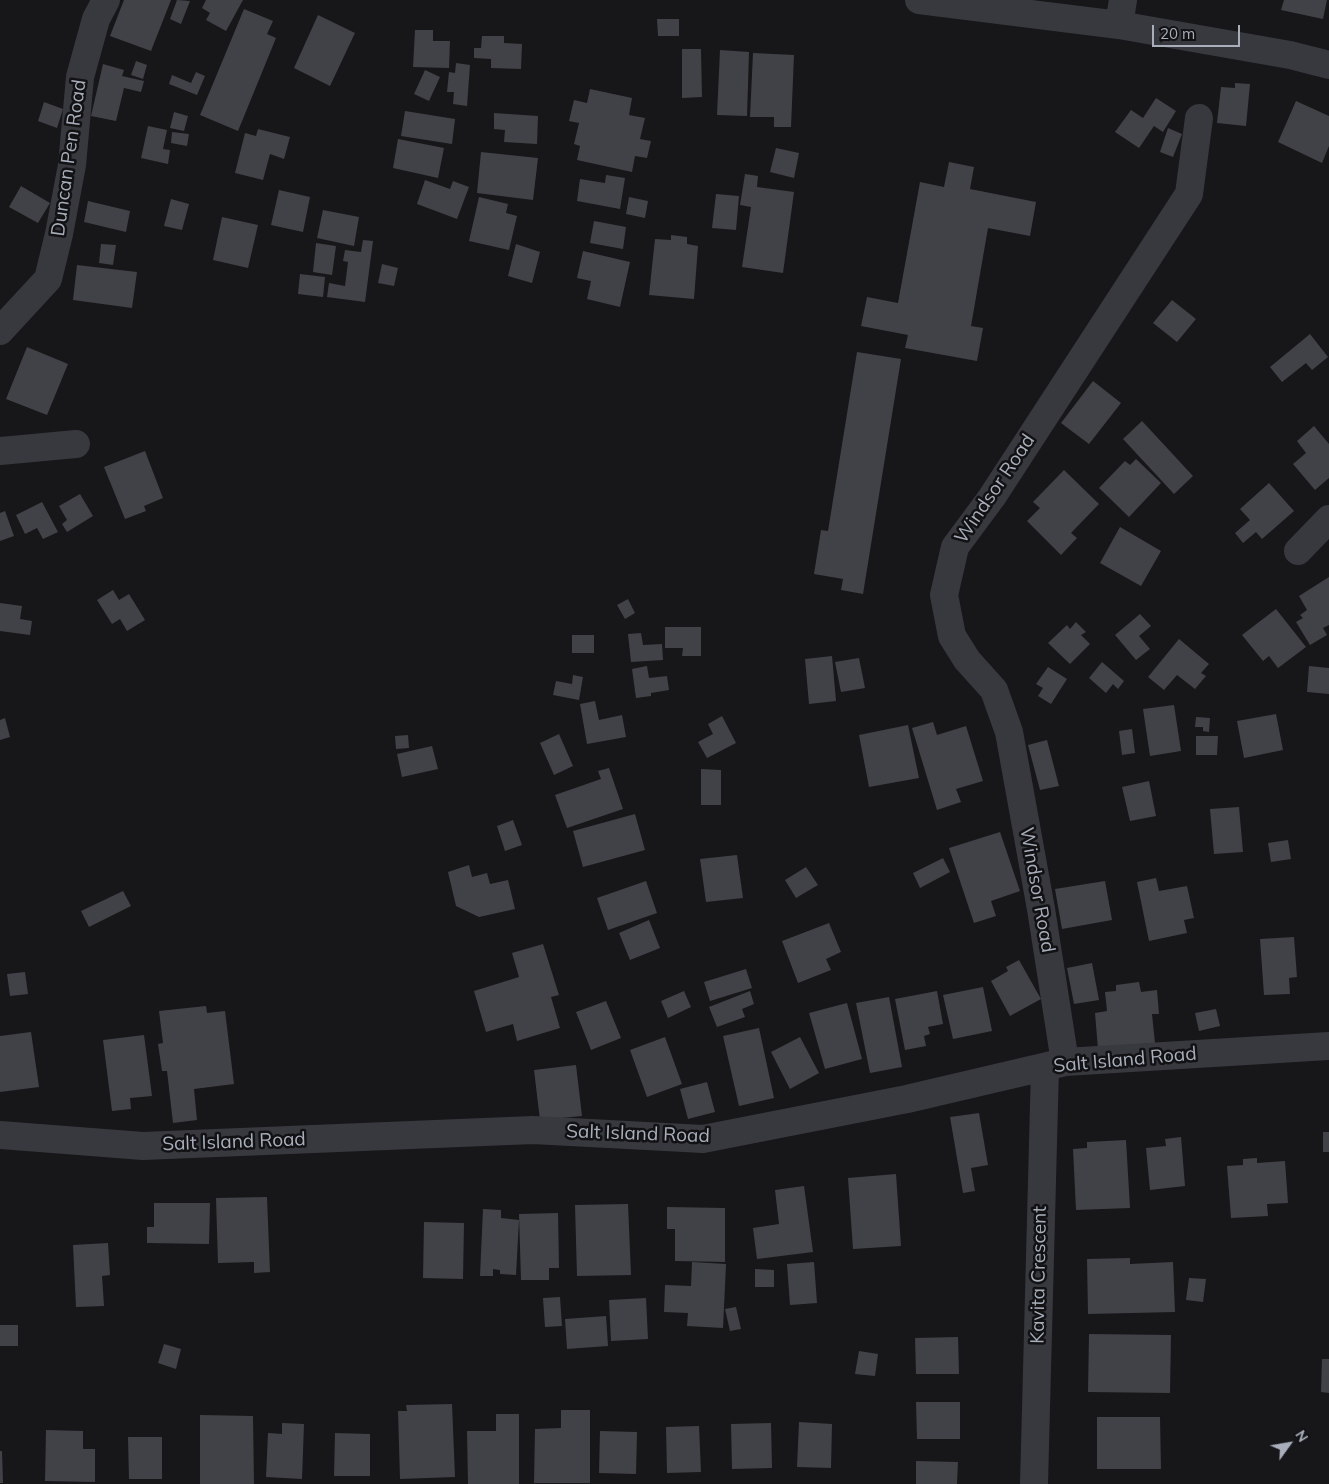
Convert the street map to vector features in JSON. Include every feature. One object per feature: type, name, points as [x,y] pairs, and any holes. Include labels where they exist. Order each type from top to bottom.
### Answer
[{"type":"street","name":"Duncan Pen Road","points":[[0,331],[48,279],[60,234],[72,165],[80,77],[96,19],[106,0]]},
{"type":"street","points":[[919,0],[1121,12],[1329,65]]},
{"type":"street","name":"Windsor Road","points":[[1055,1065],[1042,910],[1009,732],[994,690],[967,660],[952,636],[944,595],[955,547],[992,497],[1189,194],[1199,118]]},
{"type":"street","points":[[0,451],[76,444]]},
{"type":"street","points":[[1298,551],[1329,519]]},
{"type":"street","name":"Salt Island Road","points":[[0,1135],[143,1146],[533,1130],[703,1139],[907,1099],[1055,1065],[1329,1046]]},
{"type":"street","name":"Kavita Crescent","points":[[1034,1484],[1055,1065]]},
{"type":"building","points":[[124,0],[171,0],[151,51],[110,36]]},
{"type":"building","points":[[177,0],[190,1],[181,24],[170,19]]},
{"type":"building","points":[[206,0],[243,0],[226,31],[206,20],[210,13],[202,8]]},
{"type":"building","points":[[1284,0],[1327,0],[1323,19],[1281,10]]},
{"type":"building","points":[[244,9],[273,21],[267,34],[276,38],[238,131],[200,115]]},
{"type":"building","points":[[318,15],[355,33],[330,86],[294,68]]},
{"type":"building","points":[[657,19],[679,19],[679,36],[658,36]]},
{"type":"building","points":[[415,30],[433,30],[433,41],[450,41],[449,68],[413,67]]},
{"type":"building","points":[[482,36],[504,36],[504,43],[522,44],[521,69],[491,68],[491,59],[474,58],[474,48],[481,48]]},
{"type":"building","points":[[682,49],[701,49],[702,97],[682,98]]},
{"type":"building","points":[[720,50],[749,52],[747,116],[717,115]]},
{"type":"building","points":[[753,53],[794,55],[791,127],[774,127],[774,117],[750,117]]},
{"type":"building","points":[[136,61],[147,65],[143,79],[131,75]]},
{"type":"building","points":[[456,63],[470,65],[467,106],[453,104],[454,92],[447,92],[449,72],[455,73]]},
{"type":"building","points":[[103,64],[124,70],[122,76],[144,81],[141,92],[124,88],[116,121],[91,116]]},
{"type":"building","points":[[425,70],[440,77],[429,101],[414,94]]},
{"type":"building","points":[[196,72],[205,76],[197,95],[169,84],[172,75],[191,83]]},
{"type":"building","points":[[1235,83],[1250,84],[1246,126],[1217,123],[1221,87],[1235,88]]},
{"type":"building","points":[[590,89],[632,98],[629,115],[645,118],[640,139],[651,141],[647,158],[635,156],[632,172],[577,160],[580,146],[574,144],[579,123],[569,121],[574,100],[587,103]]},
{"type":"building","points":[[1156,98],[1176,111],[1163,132],[1154,126],[1139,148],[1115,132],[1131,110],[1143,118]]},
{"type":"building","points":[[1296,101],[1329,116],[1329,146],[1322,163],[1278,142]]},
{"type":"building","points":[[44,102],[63,109],[57,128],[38,121]]},
{"type":"building","points":[[405,111],[455,119],[452,144],[401,136]]},
{"type":"building","points":[[174,112],[188,116],[184,131],[170,128]]},
{"type":"building","points":[[494,113],[538,116],[537,144],[504,142],[505,130],[494,129]]},
{"type":"building","points":[[148,126],[167,130],[163,149],[170,150],[168,164],[141,158]]},
{"type":"building","points":[[1168,128],[1182,134],[1173,157],[1160,152]]},
{"type":"building","points":[[258,129],[290,137],[284,159],[270,154],[263,180],[235,173],[245,133],[256,136]]},
{"type":"building","points":[[172,132],[189,134],[187,146],[171,143]]},
{"type":"building","points":[[398,139],[444,148],[438,178],[393,168]]},
{"type":"building","points":[[776,148],[799,153],[794,178],[770,172]]},
{"type":"building","points":[[481,152],[538,158],[533,200],[477,193]]},
{"type":"building","points":[[949,162],[974,167],[970,189],[1036,202],[1030,236],[988,228],[971,326],[983,328],[977,361],[905,348],[908,335],[861,326],[867,297],[898,303],[920,182],[944,187]]},
{"type":"building","points":[[745,174],[758,176],[757,187],[794,192],[783,273],[742,267],[751,207],[740,205]]},
{"type":"building","points":[[606,175],[625,178],[620,209],[577,201],[580,179],[605,183]]},
{"type":"building","points":[[425,180],[450,189],[453,181],[469,187],[457,219],[417,204]]},
{"type":"building","points":[[21,186],[50,203],[38,223],[9,207]]},
{"type":"building","points":[[279,190],[310,197],[303,232],[271,225]]},
{"type":"building","points":[[716,194],[739,196],[736,230],[712,228]]},
{"type":"building","points":[[479,197],[508,204],[506,213],[517,216],[509,250],[469,241]]},
{"type":"building","points":[[629,197],[648,201],[645,218],[626,214]]},
{"type":"building","points":[[171,199],[189,204],[182,230],[164,226]]},
{"type":"building","points":[[88,201],[130,211],[126,232],[84,222]]},
{"type":"building","points":[[323,210],[359,217],[354,246],[317,238]]},
{"type":"building","points":[[222,217],[258,225],[248,268],[213,260]]},
{"type":"building","points":[[594,221],[626,227],[623,249],[590,243]]},
{"type":"building","points":[[671,235],[687,237],[687,244],[698,246],[694,299],[649,295],[655,239],[671,240]]},
{"type":"building","points":[[363,240],[373,241],[365,302],[327,297],[329,283],[345,286],[348,262],[343,261],[345,250],[361,252]]},
{"type":"building","points":[[316,243],[336,246],[332,275],[313,272]]},
{"type":"building","points":[[101,244],[116,245],[113,265],[99,263]]},
{"type":"building","points":[[516,244],[540,252],[532,283],[508,276]]},
{"type":"building","points":[[583,251],[630,262],[620,307],[587,299],[591,281],[577,278]]},
{"type":"building","points":[[382,264],[398,268],[394,286],[378,283]]},
{"type":"building","points":[[77,265],[137,272],[132,308],[73,300]]},
{"type":"building","points":[[300,274],[325,277],[323,297],[298,294]]},
{"type":"building","points":[[1172,300],[1196,319],[1177,342],[1153,323]]},
{"type":"building","points":[[1310,334],[1328,357],[1312,370],[1306,363],[1282,382],[1270,367]]},
{"type":"building","points":[[27,347],[68,364],[47,415],[6,399]]},
{"type":"building","points":[[857,352],[901,359],[863,594],[841,590],[843,579],[814,574],[821,530],[828,531]]},
{"type":"building","points":[[1093,381],[1121,403],[1089,444],[1061,423]]},
{"type":"building","points":[[1142,421],[1193,476],[1174,494],[1123,439]]},
{"type":"building","points":[[1314,426],[1329,444],[1329,478],[1315,490],[1293,464],[1306,453],[1297,441]]},
{"type":"building","points":[[145,451],[163,498],[144,506],[146,511],[125,519],[104,467]]},
{"type":"building","points":[[1136,459],[1161,483],[1129,517],[1099,488],[1125,461],[1130,465]]},
{"type":"building","points":[[1064,470],[1099,504],[1071,533],[1077,538],[1061,555],[1027,521],[1040,508],[1033,502]]},
{"type":"building","points":[[1269,483],[1294,511],[1262,539],[1256,532],[1243,543],[1235,533],[1250,520],[1240,509]]},
{"type":"building","points":[[80,494],[93,516],[67,532],[62,524],[67,520],[59,506]]},
{"type":"building","points":[[42,502],[58,532],[43,539],[37,528],[25,534],[16,515]]},
{"type":"building","points":[[5,511],[14,536],[0,541],[0,513]]},
{"type":"building","points":[[1120,527],[1161,551],[1141,586],[1100,563]]},
{"type":"building","points":[[1329,577],[1329,625],[1323,628],[1327,635],[1310,645],[1296,622],[1303,618],[1300,615],[1307,610],[1299,596]]},
{"type":"building","points":[[113,590],[119,600],[129,594],[145,620],[127,631],[120,619],[112,624],[97,600]]},
{"type":"building","points":[[628,599],[635,613],[625,619],[617,605]]},
{"type":"building","points":[[0,603],[22,606],[20,619],[32,621],[30,635],[0,631]]},
{"type":"building","points":[[1276,609],[1306,647],[1278,668],[1269,656],[1263,661],[1242,635]]},
{"type":"building","points":[[1140,614],[1151,626],[1139,636],[1150,649],[1136,660],[1115,635]]},
{"type":"building","points":[[1076,622],[1086,632],[1081,635],[1090,644],[1070,664],[1048,643],[1067,625],[1070,629]]},
{"type":"building","points":[[665,627],[701,627],[701,656],[682,656],[683,648],[665,648]]},
{"type":"building","points":[[641,633],[643,645],[662,644],[663,660],[631,662],[628,634]]},
{"type":"building","points":[[572,635],[594,635],[594,653],[572,653]]},
{"type":"building","points":[[1179,639],[1209,664],[1201,673],[1206,676],[1195,689],[1177,675],[1164,690],[1148,677]]},
{"type":"building","points":[[832,656],[836,701],[809,704],[805,659]]},
{"type":"building","points":[[859,658],[865,688],[841,692],[835,662]]},
{"type":"building","points":[[1102,662],[1124,681],[1118,689],[1113,684],[1106,693],[1089,678]]},
{"type":"building","points":[[647,666],[649,678],[667,676],[669,690],[651,693],[651,696],[636,698],[632,669]]},
{"type":"building","points":[[1309,666],[1329,668],[1329,694],[1307,692]]},
{"type":"building","points":[[1048,667],[1067,679],[1051,704],[1038,696],[1043,688],[1036,684]]},
{"type":"building","points":[[573,675],[583,677],[579,700],[553,695],[556,681],[572,684]]},
{"type":"building","points":[[595,701],[599,720],[622,715],[626,737],[587,744],[580,704]]},
{"type":"building","points":[[1174,705],[1181,751],[1150,756],[1143,709]]},
{"type":"building","points":[[1276,714],[1283,750],[1244,758],[1237,721]]},
{"type":"building","points":[[722,716],[736,743],[707,758],[698,742],[713,734],[708,724]]},
{"type":"building","points":[[1196,717],[1210,718],[1209,732],[1203,731],[1203,727],[1195,727]]},
{"type":"building","points":[[5,718],[10,737],[0,740],[0,720]]},
{"type":"building","points":[[933,722],[937,735],[966,726],[983,781],[956,789],[961,802],[937,810],[912,728]]},
{"type":"building","points":[[908,725],[919,778],[869,787],[859,735]]},
{"type":"building","points":[[1132,729],[1135,753],[1122,755],[1119,731]]},
{"type":"building","points":[[559,734],[573,766],[554,775],[540,743]]},
{"type":"building","points":[[408,735],[409,748],[396,749],[395,736]]},
{"type":"building","points":[[1196,736],[1218,736],[1217,755],[1196,755]]},
{"type":"building","points":[[1047,740],[1059,786],[1040,790],[1028,745]]},
{"type":"building","points":[[432,746],[438,769],[402,777],[397,754]]},
{"type":"building","points":[[609,768],[623,809],[567,828],[555,795],[601,779],[598,771]]},
{"type":"building","points":[[701,769],[721,770],[721,805],[701,805]]},
{"type":"building","points":[[1149,781],[1156,816],[1130,821],[1122,787]]},
{"type":"building","points":[[1239,807],[1243,852],[1214,854],[1210,809]]},
{"type":"building","points":[[635,814],[645,850],[583,867],[573,831]]},
{"type":"building","points":[[513,820],[522,845],[505,851],[497,826]]},
{"type":"building","points":[[1000,832],[1020,891],[991,901],[996,916],[974,923],[949,848]]},
{"type":"building","points":[[1288,840],[1291,859],[1271,862],[1268,843]]},
{"type":"building","points":[[737,855],[743,898],[706,902],[700,859]]},
{"type":"building","points":[[943,858],[950,872],[920,888],[913,873]]},
{"type":"building","points":[[469,865],[472,877],[487,873],[490,884],[508,880],[515,909],[479,917],[456,906],[448,872]]},
{"type":"building","points":[[806,867],[818,885],[796,898],[785,880]]},
{"type":"building","points":[[1156,878],[1159,891],[1187,886],[1194,918],[1184,920],[1187,933],[1149,941],[1137,882]]},
{"type":"building","points":[[646,881],[657,913],[608,930],[597,898]]},
{"type":"building","points":[[1105,881],[1112,920],[1062,929],[1055,889]]},
{"type":"building","points":[[123,891],[131,906],[89,927],[81,911]]},
{"type":"building","points":[[649,920],[660,948],[630,960],[619,933]]},
{"type":"building","points":[[829,923],[841,952],[826,959],[831,970],[798,983],[782,941]]},
{"type":"building","points":[[1294,937],[1297,977],[1289,978],[1290,994],[1264,995],[1260,939]]},
{"type":"building","points":[[543,944],[559,995],[551,997],[560,1028],[517,1041],[513,1024],[486,1032],[474,991],[519,977],[512,953]]},
{"type":"building","points":[[1019,960],[1041,999],[1010,1016],[991,981],[1008,971],[1006,967]]},
{"type":"building","points":[[1092,963],[1099,1000],[1074,1004],[1067,968]]},
{"type":"building","points":[[746,969],[752,988],[710,1001],[704,982]]},
{"type":"building","points":[[25,972],[28,994],[10,996],[7,974]]},
{"type":"building","points":[[1139,982],[1141,992],[1157,990],[1159,1014],[1152,1014],[1155,1043],[1098,1049],[1095,1013],[1107,1011],[1105,992],[1116,991],[1116,985]]},
{"type":"building","points":[[983,987],[992,1031],[953,1039],[943,995]]},
{"type":"building","points":[[684,991],[691,1007],[668,1018],[661,1001]]},
{"type":"building","points":[[750,991],[754,1004],[742,1009],[745,1017],[717,1027],[709,1007]]},
{"type":"building","points":[[937,991],[943,1024],[928,1027],[930,1034],[924,1036],[926,1046],[905,1050],[895,999]]},
{"type":"building","points":[[889,997],[902,1067],[870,1073],[856,1003]]},
{"type":"building","points":[[606,1001],[621,1038],[591,1050],[576,1012]]},
{"type":"building","points":[[847,1003],[862,1059],[825,1069],[809,1013]]},
{"type":"building","points":[[206,1006],[207,1013],[225,1011],[234,1084],[194,1089],[197,1120],[173,1123],[167,1071],[162,1071],[158,1044],[163,1043],[159,1011]]},
{"type":"building","points":[[1216,1009],[1220,1026],[1199,1031],[1195,1013]]},
{"type":"building","points":[[759,1028],[774,1098],[739,1106],[723,1036]]},
{"type":"building","points":[[31,1032],[39,1087],[0,1092],[0,1036]]},
{"type":"building","points":[[144,1035],[152,1096],[130,1098],[131,1109],[112,1111],[103,1040]]},
{"type":"building","points":[[665,1037],[682,1084],[647,1097],[630,1050]]},
{"type":"building","points":[[800,1037],[819,1073],[790,1089],[771,1052]]},
{"type":"building","points":[[576,1065],[582,1116],[540,1120],[534,1070]]},
{"type":"building","points":[[707,1082],[715,1112],[688,1119],[680,1089]]},
{"type":"building","points":[[979,1113],[988,1165],[971,1168],[975,1191],[963,1193],[950,1117]]},
{"type":"building","points":[[1323,1132],[1329,1132],[1329,1152],[1323,1152]]},
{"type":"building","points":[[1181,1137],[1185,1186],[1150,1190],[1146,1148],[1166,1146],[1165,1139]]},
{"type":"building","points":[[1126,1140],[1130,1208],[1076,1210],[1073,1149],[1087,1148],[1087,1142]]},
{"type":"building","points":[[1257,1158],[1257,1163],[1285,1161],[1288,1203],[1267,1204],[1268,1216],[1231,1218],[1227,1166],[1243,1165],[1243,1159]]},
{"type":"building","points":[[896,1174],[901,1246],[853,1249],[848,1178]]},
{"type":"building","points":[[804,1186],[813,1252],[757,1259],[753,1228],[779,1224],[775,1190]]},
{"type":"building","points":[[267,1197],[270,1272],[254,1273],[254,1262],[218,1263],[216,1198]]},
{"type":"building","points":[[154,1203],[210,1203],[209,1244],[147,1243],[147,1227],[154,1227]]},
{"type":"building","points":[[628,1204],[631,1275],[577,1276],[575,1205]]},
{"type":"building","points":[[667,1207],[725,1208],[725,1262],[675,1261],[675,1229],[667,1229]]},
{"type":"building","points":[[483,1209],[501,1210],[501,1218],[519,1220],[516,1275],[500,1274],[500,1270],[493,1269],[493,1276],[480,1276]]},
{"type":"building","points":[[558,1213],[559,1268],[549,1268],[549,1280],[521,1280],[519,1214]]},
{"type":"building","points":[[424,1222],[464,1223],[463,1279],[423,1278]]},
{"type":"building","points":[[108,1243],[110,1275],[102,1276],[104,1306],[76,1307],[73,1245]]},
{"type":"building","points":[[1130,1258],[1130,1264],[1173,1262],[1175,1312],[1088,1314],[1087,1259]]},
{"type":"building","points":[[692,1262],[726,1264],[723,1328],[687,1326],[688,1313],[664,1312],[665,1285],[691,1286]]},
{"type":"building","points":[[814,1262],[817,1303],[790,1305],[787,1264]]},
{"type":"building","points":[[755,1269],[774,1270],[774,1287],[755,1287]]},
{"type":"building","points":[[1189,1278],[1206,1279],[1203,1302],[1186,1300]]},
{"type":"building","points":[[560,1297],[562,1326],[545,1327],[543,1298]]},
{"type":"building","points":[[646,1298],[648,1339],[611,1341],[609,1300]]},
{"type":"building","points":[[736,1307],[741,1329],[730,1331],[725,1309]]},
{"type":"building","points":[[606,1316],[608,1346],[567,1349],[565,1319]]},
{"type":"building","points":[[0,1325],[18,1325],[18,1346],[0,1346]]},
{"type":"building","points":[[1089,1334],[1171,1335],[1170,1393],[1088,1392]]},
{"type":"building","points":[[958,1337],[959,1374],[916,1374],[915,1338]]},
{"type":"building","points":[[164,1344],[181,1349],[176,1369],[158,1363]]},
{"type":"building","points":[[859,1351],[878,1354],[875,1376],[855,1374]]},
{"type":"building","points":[[1322,1359],[1329,1359],[1329,1393],[1321,1392]]},
{"type":"building","points":[[916,1402],[960,1402],[960,1439],[917,1439]]},
{"type":"building","points":[[452,1404],[455,1477],[400,1479],[398,1411],[407,1411],[406,1405]]},
{"type":"building","points":[[561,1410],[590,1410],[590,1483],[534,1483],[535,1429],[561,1428]]},
{"type":"building","points":[[496,1414],[519,1414],[519,1484],[468,1484],[467,1431],[496,1431]]},
{"type":"building","points":[[200,1415],[253,1416],[254,1484],[200,1484]]},
{"type":"building","points":[[1097,1417],[1160,1417],[1161,1469],[1097,1469]]},
{"type":"building","points":[[799,1422],[832,1424],[831,1468],[797,1467]]},
{"type":"building","points":[[282,1423],[304,1424],[302,1479],[266,1477],[268,1433],[282,1434]]},
{"type":"building","points":[[771,1423],[772,1468],[732,1469],[731,1424]]},
{"type":"building","points":[[699,1426],[701,1472],[667,1473],[666,1427]]},
{"type":"building","points":[[46,1430],[83,1431],[83,1449],[95,1449],[95,1482],[45,1481]]},
{"type":"building","points":[[600,1431],[637,1432],[636,1474],[599,1473]]},
{"type":"building","points":[[335,1433],[370,1434],[370,1476],[334,1476]]},
{"type":"building","points":[[128,1437],[162,1437],[162,1479],[129,1479]]},
{"type":"building","points":[[0,1451],[2,1451],[3,1483],[0,1483]]},
{"type":"building","points":[[916,1461],[958,1462],[957,1484],[916,1484]]}]
